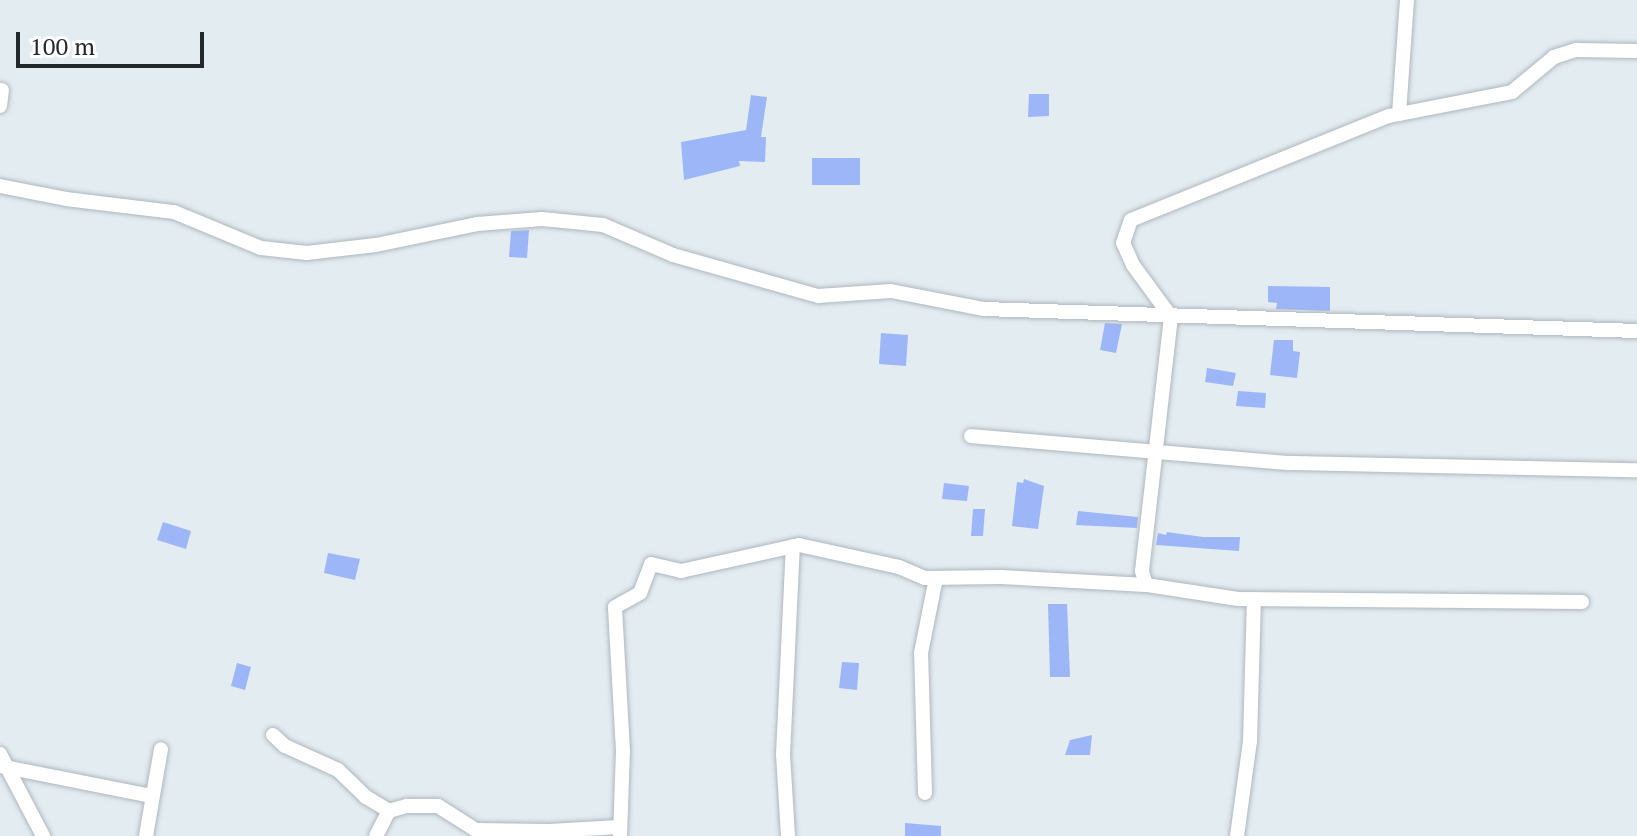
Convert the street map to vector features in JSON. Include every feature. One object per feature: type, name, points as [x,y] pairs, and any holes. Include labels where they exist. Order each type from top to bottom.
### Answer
[{"type":"street","points":[[1399,114],[1407,0]]},
{"type":"street","points":[[1146,585],[1142,571],[1171,317],[1133,265],[1123,243],[1131,220],[1399,114],[1512,92],[1554,57],[1576,50],[1637,51]]},
{"type":"street","points":[[0,106],[2,90]]},
{"type":"street","points":[[0,186],[66,199],[174,212],[261,248],[307,253],[376,245],[477,224],[542,219],[603,225],[673,255],[818,296],[891,291],[984,309],[1637,331]]},
{"type":"street","points":[[971,436],[1289,463],[1637,470]]},
{"type":"street","points":[[788,836],[783,755],[793,546]]},
{"type":"street","points":[[273,735],[285,746],[338,770],[366,797],[389,811],[407,806],[438,806],[476,830],[620,832],[623,751],[615,607],[640,593],[651,564],[681,571],[793,546],[842,553],[899,567],[925,578],[1001,577],[1146,585],[1254,599],[1582,602]]},
{"type":"street","points":[[925,793],[921,653],[936,578]]},
{"type":"street","points":[[1237,836],[1250,741],[1254,599]]},
{"type":"street","points":[[146,836],[161,749]]},
{"type":"street","points":[[0,754],[43,836]]},
{"type":"street","points":[[5,768],[152,796]]},
{"type":"street","points":[[376,836],[389,811]]},
{"type":"building","points":[[1029,94],[1049,94],[1049,116],[1028,117]]},
{"type":"building","points":[[751,95],[767,97],[761,137],[766,137],[765,162],[739,161],[740,166],[684,180],[681,142],[746,130]]},
{"type":"building","points":[[812,158],[860,158],[860,185],[812,185]]},
{"type":"building","points":[[529,230],[527,258],[509,257],[511,231]]},
{"type":"building","points":[[1268,286],[1330,287],[1330,311],[1276,309],[1277,303],[1268,302]]},
{"type":"building","points":[[1105,323],[1122,324],[1116,353],[1100,350]]},
{"type":"building","points":[[881,333],[908,335],[906,366],[879,364]]},
{"type":"building","points":[[1274,340],[1293,340],[1293,351],[1300,352],[1297,378],[1270,375]]},
{"type":"building","points":[[1207,368],[1236,373],[1233,386],[1205,382]]},
{"type":"building","points":[[1238,391],[1266,393],[1265,408],[1236,406]]},
{"type":"building","points":[[1024,479],[1044,486],[1038,529],[1012,526],[1017,482],[1023,483]]},
{"type":"building","points":[[944,483],[969,486],[967,501],[942,499]]},
{"type":"building","points":[[973,509],[985,509],[983,536],[971,536]]},
{"type":"building","points":[[1078,511],[1138,517],[1137,528],[1076,525]]},
{"type":"building","points":[[163,522],[191,531],[186,549],[157,540]]},
{"type":"building","points":[[1167,532],[1203,537],[1240,537],[1239,551],[1156,545],[1158,533],[1166,535]]},
{"type":"building","points":[[328,553],[360,559],[355,580],[324,573]]},
{"type":"building","points":[[1048,604],[1067,604],[1070,677],[1050,677]]},
{"type":"building","points":[[842,662],[859,663],[857,690],[839,688]]},
{"type":"building","points":[[237,663],[251,667],[245,690],[231,686]]},
{"type":"building","points":[[1092,735],[1090,755],[1065,755],[1070,740]]},
{"type":"building","points":[[905,823],[941,826],[941,836],[905,836]]}]
